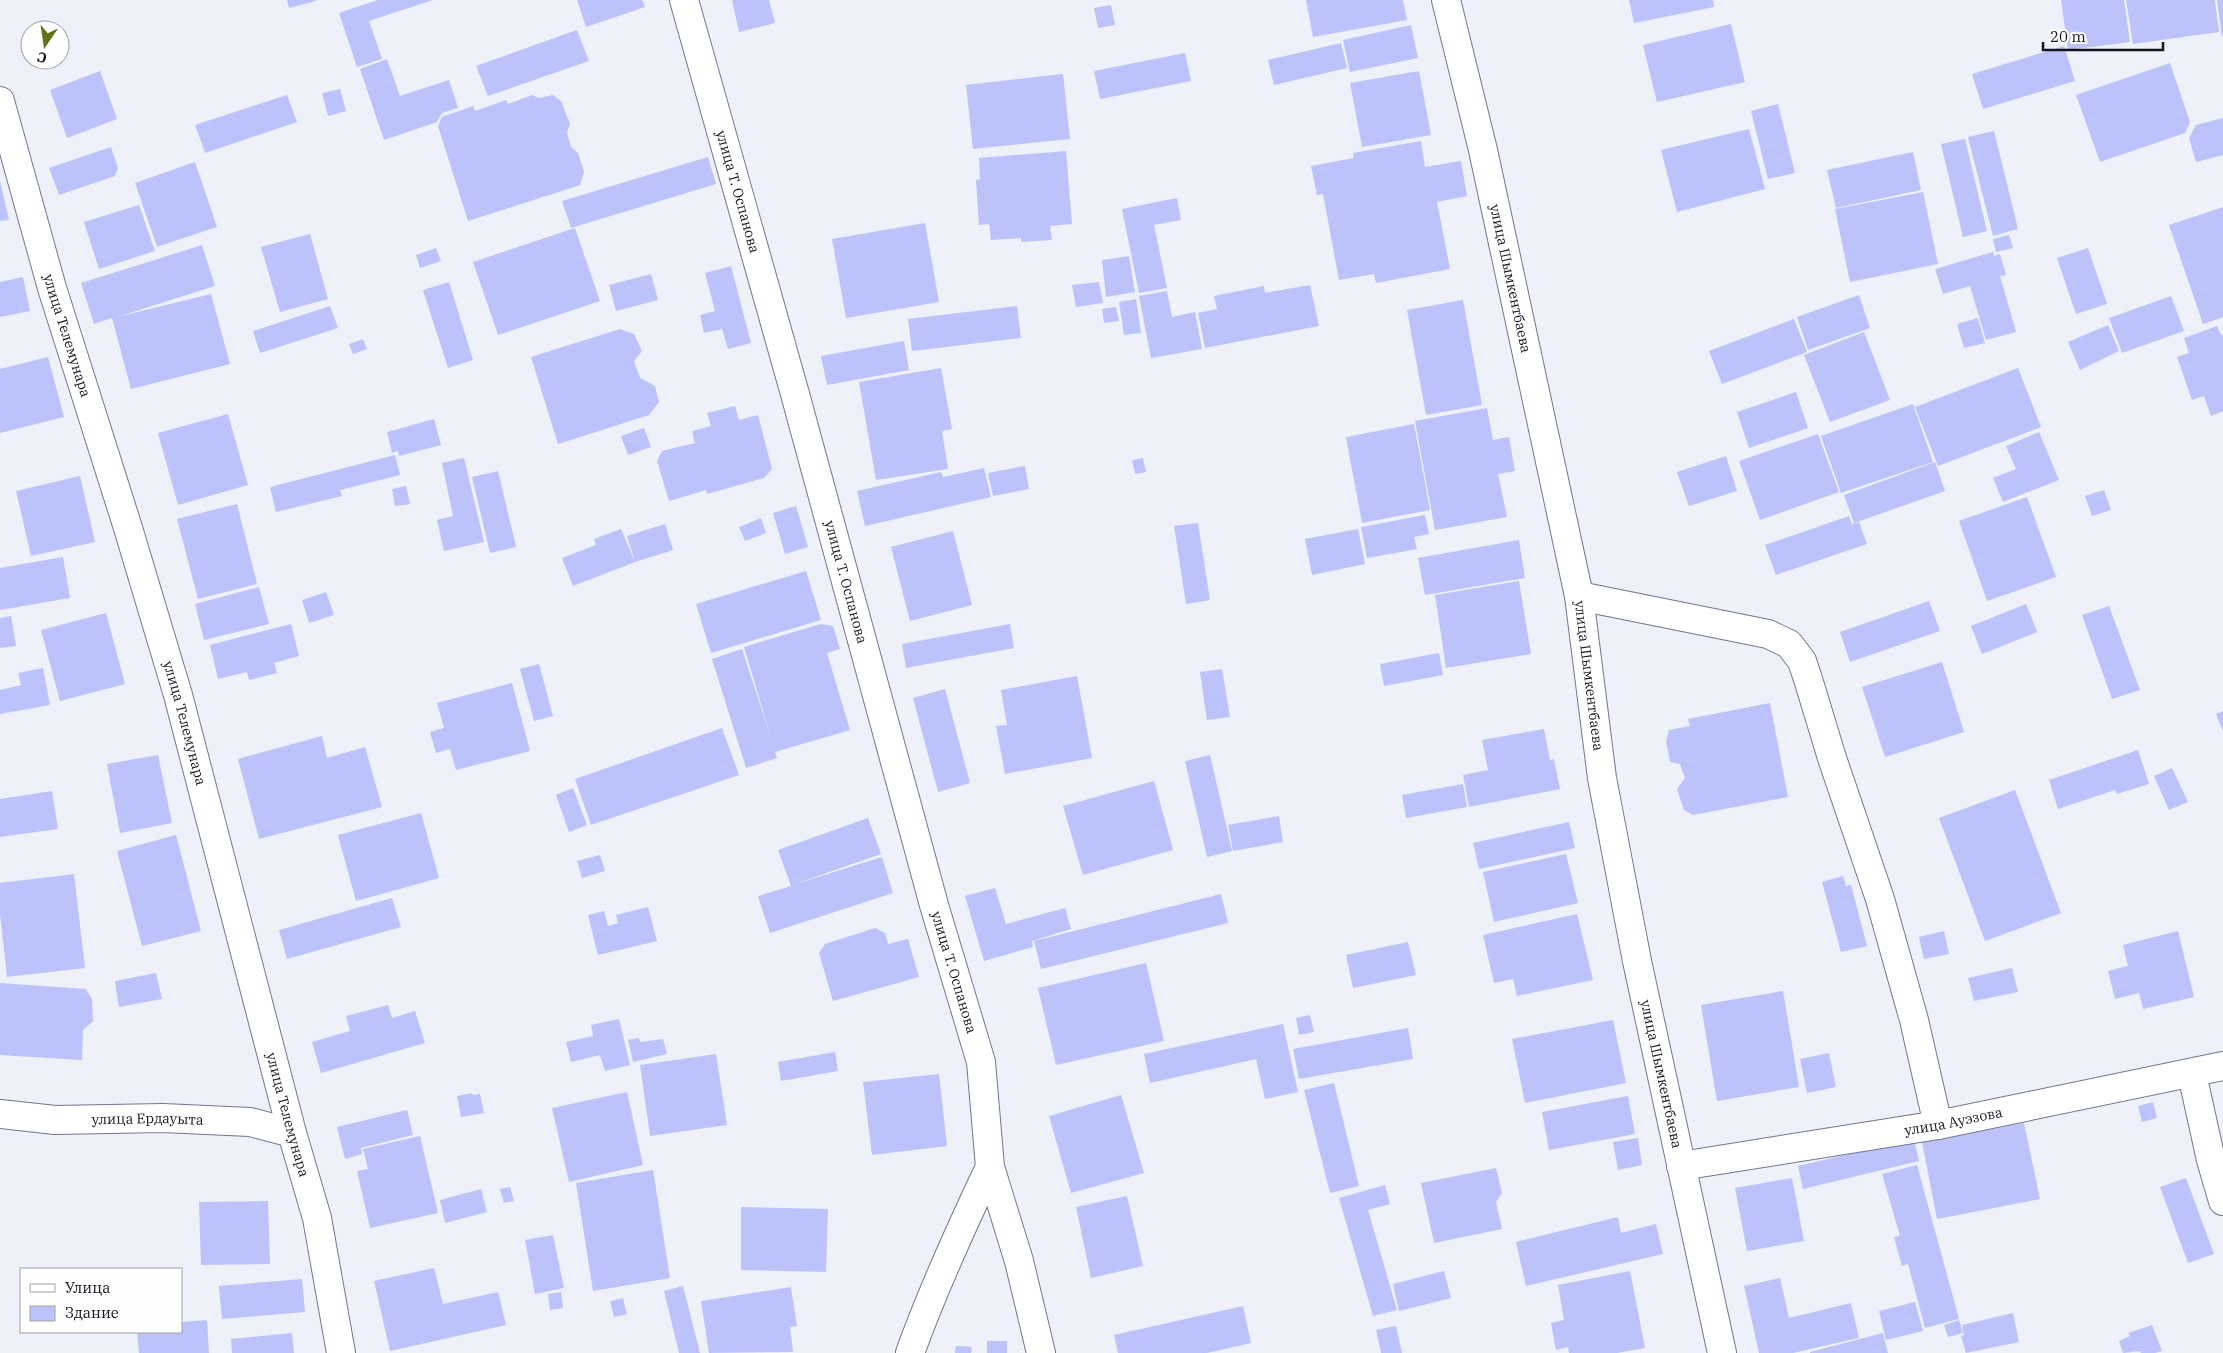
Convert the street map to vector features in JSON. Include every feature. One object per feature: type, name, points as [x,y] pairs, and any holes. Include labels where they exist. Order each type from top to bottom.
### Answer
[{"type":"street","name":"улица Т. Оспанова","points":[[684,0],[793,385],[934,905],[981,1062],[990,1167],[1019,1261],[1041,1353]]},
{"type":"street","name":"улица Шымкентбаева","points":[[1446,0],[1483,150],[1579,596],[1602,778],[1637,961],[1722,1353]]},
{"type":"street","name":"улица Телемунара","points":[[0,101],[52,288],[128,528],[178,695],[292,1133],[317,1218],[341,1353]]},
{"type":"street","points":[[1579,596],[1768,634],[1789,644],[1802,661],[1882,908],[1914,1020],[1938,1125]]},
{"type":"street","name":"улица Ауэзова","points":[[1681,1166],[1938,1125],[2192,1074],[2223,1066]]},
{"type":"street","points":[[2192,1074],[2211,1160],[2223,1201]]},
{"type":"street","name":"улица Ердауыта","points":[[0,1114],[55,1120],[163,1118],[250,1122],[292,1133]]},
{"type":"street","name":"улица Т. Оспанова","points":[[910,1353],[939,1276],[990,1167]]},
{"type":"building","points":[[287,0],[316,0],[316,1],[289,8]]},
{"type":"building","points":[[378,0],[433,0],[369,21],[382,59],[357,67],[339,13]]},
{"type":"building","points":[[577,0],[642,0],[645,7],[586,27]]},
{"type":"building","points":[[732,0],[769,0],[775,23],[739,32]]},
{"type":"building","points":[[1306,0],[1403,0],[1407,20],[1313,37]]},
{"type":"building","points":[[1629,0],[1713,0],[1714,7],[1634,23]]},
{"type":"building","points":[[2061,0],[2124,0],[2130,42],[2068,50]]},
{"type":"building","points":[[2126,0],[2215,0],[2219,32],[2133,44]]},
{"type":"building","points":[[2217,0],[2223,0],[2223,37],[2222,37]]},
{"type":"building","points":[[1111,5],[1115,25],[1098,28],[1094,8]]},
{"type":"building","points":[[1731,24],[1745,82],[1657,102],[1643,45]]},
{"type":"building","points":[[1411,25],[1418,58],[1350,72],[1343,40]]},
{"type":"building","points":[[577,30],[589,61],[488,96],[476,66]]},
{"type":"building","points":[[1341,43],[1347,68],[1274,85],[1268,60]]},
{"type":"building","points":[[2064,46],[2075,81],[1983,109],[1972,74]]},
{"type":"building","points":[[1185,53],[1191,81],[1100,99],[1094,71]]},
{"type":"building","points":[[387,59],[400,96],[449,80],[458,108],[442,113],[437,122],[384,140],[360,69]]},
{"type":"building","points":[[2170,63],[2190,122],[2185,133],[2100,162],[2076,95]]},
{"type":"building","points":[[100,71],[117,119],[67,138],[50,90]]},
{"type":"building","points":[[1419,71],[1431,135],[1362,147],[1350,83]]},
{"type":"building","points":[[1063,74],[1070,139],[973,149],[966,85]]},
{"type":"building","points":[[340,89],[346,111],[328,116],[322,93]]},
{"type":"building","points":[[287,95],[297,122],[205,153],[195,125]]},
{"type":"building","points":[[532,95],[539,98],[553,95],[561,101],[570,124],[567,133],[571,147],[578,153],[584,172],[580,185],[468,221],[438,126],[442,117],[473,106],[475,111],[506,100],[508,104]]},
{"type":"building","points":[[1778,104],[1795,173],[1768,179],[1751,111]]},
{"type":"building","points":[[2223,118],[2223,155],[2196,162],[2189,138],[2196,125]]},
{"type":"building","points":[[1749,129],[1765,189],[1677,212],[1661,150]]},
{"type":"building","points":[[1994,131],[2018,229],[1993,236],[1968,137]]},
{"type":"building","points":[[1965,139],[1987,231],[1963,237],[1941,144]]},
{"type":"building","points":[[1421,141],[1425,167],[1461,161],[1467,196],[1437,202],[1450,269],[1376,283],[1374,274],[1339,280],[1323,194],[1317,195],[1311,166],[1354,158],[1353,153]]},
{"type":"building","points":[[111,147],[118,168],[115,176],[59,195],[49,168]]},
{"type":"building","points":[[1066,151],[1072,224],[1050,226],[1052,240],[1021,242],[1021,238],[991,240],[989,224],[979,225],[976,180],[980,179],[979,158]]},
{"type":"building","points":[[1913,152],[1921,190],[1836,208],[1827,170]]},
{"type":"building","points":[[708,157],[716,184],[571,228],[562,201]]},
{"type":"building","points":[[195,162],[217,227],[157,247],[135,183]]},
{"type":"building","points":[[0,181],[9,220],[0,221]]},
{"type":"building","points":[[1923,192],[1938,264],[1850,282],[1835,209]]},
{"type":"building","points":[[1177,198],[1181,220],[1154,225],[1167,288],[1139,293],[1122,209]]},
{"type":"building","points":[[139,205],[155,251],[99,269],[84,222]]},
{"type":"building","points":[[2223,207],[2223,317],[2203,324],[2169,225]]},
{"type":"building","points":[[925,223],[939,302],[846,318],[832,239]]},
{"type":"building","points":[[575,228],[600,301],[498,335],[473,262]]},
{"type":"building","points":[[310,234],[328,299],[280,312],[261,247]]},
{"type":"building","points":[[2009,235],[2013,248],[1996,252],[1993,239]]},
{"type":"building","points":[[202,245],[215,286],[117,317],[211,294],[230,364],[131,389],[112,318],[94,324],[81,283]]},
{"type":"building","points":[[436,248],[441,261],[420,268],[416,255]]},
{"type":"building","points":[[2088,248],[2107,304],[2076,314],[2057,258]]},
{"type":"building","points":[[1993,252],[1994,256],[2000,254],[2006,275],[2000,276],[2016,332],[1986,340],[1970,286],[1943,294],[1935,269]]},
{"type":"building","points":[[1129,256],[1135,292],[1106,297],[1102,260]]},
{"type":"building","points":[[731,266],[751,343],[728,349],[722,329],[704,333],[700,315],[715,311],[705,273]]},
{"type":"building","points":[[651,274],[658,300],[616,311],[609,285]]},
{"type":"building","points":[[23,277],[30,311],[0,317],[0,282]]},
{"type":"building","points":[[449,282],[473,360],[448,368],[423,290]]},
{"type":"building","points":[[1099,282],[1103,303],[1076,307],[1072,285]]},
{"type":"building","points":[[1310,285],[1319,326],[1205,348],[1198,313],[1217,309],[1214,296],[1264,286],[1265,293]]},
{"type":"building","points":[[1167,291],[1172,317],[1195,312],[1202,349],[1151,358],[1139,296]]},
{"type":"building","points":[[1859,295],[1870,328],[1808,350],[1797,317]]},
{"type":"building","points":[[2171,296],[2184,331],[2122,353],[2109,318]]},
{"type":"building","points":[[1136,299],[1141,333],[1124,335],[1119,302]]},
{"type":"building","points":[[1463,300],[1482,405],[1426,415],[1407,310]]},
{"type":"building","points":[[330,306],[338,328],[260,353],[253,331]]},
{"type":"building","points":[[1017,306],[1021,338],[912,351],[908,319]]},
{"type":"building","points":[[1116,307],[1119,321],[1104,323],[1102,309]]},
{"type":"building","points":[[1978,318],[1985,343],[1964,348],[1957,324]]},
{"type":"building","points":[[1794,319],[1807,352],[1722,384],[1709,351]]},
{"type":"building","points":[[2108,325],[2119,351],[2080,370],[2068,342]]},
{"type":"building","points":[[2217,326],[2221,335],[2223,334],[2223,411],[2211,416],[2204,396],[2192,400],[2177,357],[2189,353],[2184,338]]},
{"type":"building","points":[[620,329],[634,334],[642,351],[634,361],[640,378],[655,386],[659,402],[649,415],[558,444],[531,357]]},
{"type":"building","points":[[1864,332],[1890,400],[1830,422],[1804,355]]},
{"type":"building","points":[[363,339],[367,349],[353,354],[349,344]]},
{"type":"building","points":[[904,341],[909,370],[827,385],[821,356]]},
{"type":"building","points":[[48,357],[64,417],[0,433],[0,369]]},
{"type":"building","points":[[941,368],[952,429],[942,431],[948,469],[876,480],[859,382]]},
{"type":"building","points":[[2018,368],[2041,427],[1938,466],[1915,407]]},
{"type":"building","points":[[1796,392],[1808,428],[1749,448],[1737,412]]},
{"type":"building","points":[[1913,404],[1933,462],[1841,493],[1821,436]]},
{"type":"building","points":[[735,406],[739,420],[758,415],[772,469],[764,478],[707,494],[706,490],[669,501],[657,461],[662,451],[695,443],[692,431],[711,426],[707,413]]},
{"type":"building","points":[[1487,408],[1493,440],[1509,437],[1515,471],[1498,474],[1507,517],[1435,530],[1415,421]]},
{"type":"building","points":[[228,414],[248,485],[178,505],[158,433]]},
{"type":"building","points":[[434,419],[441,445],[399,456],[398,451],[392,453],[387,432]]},
{"type":"building","points":[[1414,424],[1430,510],[1362,523],[1346,437]]},
{"type":"building","points":[[644,428],[651,447],[628,455],[621,436]]},
{"type":"building","points":[[2039,432],[2059,480],[2003,502],[1993,478],[2016,469],[2006,446]]},
{"type":"building","points":[[1818,434],[1839,492],[1760,520],[1739,461]]},
{"type":"building","points":[[395,455],[400,475],[340,490],[342,496],[276,512],[270,487]]},
{"type":"building","points":[[1726,456],[1737,491],[1689,506],[1677,472]]},
{"type":"building","points":[[464,458],[484,542],[444,551],[437,520],[453,516],[442,463]]},
{"type":"building","points":[[1143,458],[1146,472],[1135,474],[1132,460]]},
{"type":"building","points":[[1935,462],[1945,491],[1854,523],[1844,495]]},
{"type":"building","points":[[1025,466],[1029,489],[993,496],[988,473]]},
{"type":"building","points":[[984,468],[991,497],[865,526],[857,491],[941,472],[943,477]]},
{"type":"building","points":[[498,471],[516,547],[490,553],[472,477]]},
{"type":"building","points":[[80,476],[95,542],[31,556],[16,491]]},
{"type":"building","points":[[406,486],[410,504],[395,506],[392,489]]},
{"type":"building","points":[[2104,490],[2111,510],[2092,516],[2085,496]]},
{"type":"building","points":[[2027,497],[2056,577],[1987,601],[1959,521]]},
{"type":"building","points":[[237,504],[257,584],[198,599],[177,519]]},
{"type":"building","points":[[796,506],[808,547],[785,554],[773,513]]},
{"type":"building","points":[[1425,515],[1429,534],[1414,537],[1417,549],[1367,558],[1361,527]]},
{"type":"building","points":[[1849,516],[1852,524],[1849,525],[1859,522],[1867,544],[1776,575],[1765,545]]},
{"type":"building","points":[[761,518],[766,533],[745,541],[739,527]]},
{"type":"building","points":[[1198,523],[1210,600],[1186,604],[1174,526]]},
{"type":"building","points":[[665,524],[673,550],[635,562],[627,536]]},
{"type":"building","points":[[621,529],[635,562],[573,586],[562,558],[596,545],[594,539]]},
{"type":"building","points":[[1358,529],[1365,564],[1312,575],[1305,539]]},
{"type":"building","points":[[953,531],[972,605],[910,621],[891,547]]},
{"type":"building","points":[[1519,540],[1525,578],[1425,595],[1418,558]]},
{"type":"building","points":[[63,557],[70,598],[0,610],[0,568]]},
{"type":"building","points":[[806,571],[821,620],[711,653],[696,604]]},
{"type":"building","points":[[1519,581],[1531,654],[1446,668],[1435,595]]},
{"type":"building","points":[[259,587],[269,624],[204,640],[195,604]]},
{"type":"building","points":[[326,592],[334,615],[309,623],[302,600]]},
{"type":"building","points":[[1929,601],[1940,631],[1850,662],[1840,632]]},
{"type":"building","points":[[2026,604],[2037,632],[1982,654],[1971,626]]},
{"type":"building","points":[[2109,606],[2140,690],[2112,699],[2082,615]]},
{"type":"building","points":[[106,613],[125,684],[60,701],[41,630]]},
{"type":"building","points":[[11,616],[16,646],[0,648],[0,618]]},
{"type":"building","points":[[291,624],[299,656],[274,663],[277,673],[249,680],[247,672],[218,679],[210,645]]},
{"type":"building","points":[[821,624],[833,626],[840,649],[827,653],[850,730],[775,752],[777,758],[746,768],[712,659],[742,649],[772,741],[744,647]]},
{"type":"building","points":[[1010,624],[1014,648],[906,668],[902,644]]},
{"type":"building","points":[[1439,653],[1443,675],[1384,686],[1380,664]]},
{"type":"building","points":[[1942,662],[1964,732],[1885,757],[1862,687]]},
{"type":"building","points":[[539,664],[553,716],[534,721],[520,669]]},
{"type":"building","points":[[43,668],[50,705],[0,714],[0,690],[21,685],[18,673]]},
{"type":"building","points":[[1222,669],[1230,717],[1207,720],[1200,672]]},
{"type":"building","points":[[1077,676],[1092,758],[1005,774],[996,726],[1007,725],[1001,690]]},
{"type":"building","points":[[512,683],[530,751],[456,770],[450,749],[436,753],[430,732],[444,728],[437,703]]},
{"type":"building","points":[[945,689],[970,783],[938,792],[913,698]]},
{"type":"building","points":[[1770,703],[1788,797],[1693,815],[1684,810],[1677,789],[1685,778],[1680,764],[1670,762],[1666,741],[1669,730],[1690,726],[1688,719]]},
{"type":"building","points":[[2223,711],[2223,731],[2216,714]]},
{"type":"building","points":[[722,728],[739,775],[591,825],[575,779]]},
{"type":"building","points":[[1544,729],[1550,760],[1554,759],[1560,789],[1469,807],[1463,775],[1488,770],[1482,740]]},
{"type":"building","points":[[322,736],[327,758],[365,747],[382,807],[259,839],[238,759]]},
{"type":"building","points":[[2138,750],[2149,784],[2117,794],[2115,790],[2058,809],[2049,780]]},
{"type":"building","points":[[158,755],[172,823],[120,833],[107,764]]},
{"type":"building","points":[[1210,755],[1232,851],[1207,857],[1185,761]]},
{"type":"building","points":[[2172,768],[2188,802],[2169,810],[2154,776]]},
{"type":"building","points":[[1154,781],[1173,850],[1083,875],[1063,806]]},
{"type":"building","points":[[1463,784],[1467,807],[1406,818],[1402,795]]},
{"type":"building","points":[[573,788],[587,825],[569,832],[556,795]]},
{"type":"building","points":[[2015,790],[2061,913],[1985,941],[1939,818]]},
{"type":"building","points":[[52,791],[58,829],[0,837],[0,799]]},
{"type":"building","points":[[421,813],[439,878],[356,901],[338,835]]},
{"type":"building","points":[[1279,816],[1283,842],[1233,851],[1228,825]]},
{"type":"building","points":[[868,818],[881,854],[792,885],[882,857],[893,893],[770,933],[758,896],[791,886],[778,850]]},
{"type":"building","points":[[1569,822],[1575,848],[1479,869],[1473,843]]},
{"type":"building","points":[[176,835],[201,931],[142,946],[117,851]]},
{"type":"building","points":[[1566,854],[1578,903],[1494,922],[1483,872]]},
{"type":"building","points":[[600,855],[605,871],[582,878],[577,861]]},
{"type":"building","points":[[74,874],[85,968],[7,977],[0,914],[0,883]]},
{"type":"building","points":[[1843,876],[1846,886],[1851,885],[1867,946],[1841,952],[1822,882]]},
{"type":"building","points":[[995,888],[1006,924],[1065,908],[1071,929],[1032,941],[1033,947],[984,961],[965,896]]},
{"type":"building","points":[[1221,894],[1228,923],[1041,969],[1034,941]]},
{"type":"building","points":[[392,898],[401,927],[287,959],[279,930]]},
{"type":"building","points":[[648,907],[657,941],[598,955],[588,915],[604,911],[608,926],[618,923],[616,915]]},
{"type":"building","points":[[1577,914],[1593,980],[1517,996],[1513,979],[1494,983],[1483,935]]},
{"type":"building","points":[[875,928],[885,933],[888,944],[908,939],[919,977],[833,1001],[819,953],[825,944]]},
{"type":"building","points":[[1944,931],[1949,954],[1924,959],[1919,937]]},
{"type":"building","points":[[2178,931],[2194,997],[2143,1009],[2139,993],[2115,999],[2108,971],[2128,966],[2123,945]]},
{"type":"building","points":[[1408,942],[1416,975],[1353,988],[1346,955]]},
{"type":"building","points":[[1146,963],[1164,1041],[1056,1065],[1038,988]]},
{"type":"building","points":[[2012,968],[2018,992],[1974,1001],[1968,978]]},
{"type":"building","points":[[156,973],[162,999],[119,1007],[115,981]]},
{"type":"building","points":[[0,983],[86,989],[92,999],[93,1021],[83,1030],[82,1060],[0,1055]]},
{"type":"building","points":[[1783,991],[1799,1087],[1717,1101],[1701,1005]]},
{"type":"building","points":[[388,1005],[392,1018],[415,1011],[425,1043],[321,1073],[312,1042],[350,1031],[346,1016]]},
{"type":"building","points":[[1310,1015],[1314,1032],[1299,1035],[1296,1018]]},
{"type":"building","points":[[619,1019],[630,1065],[605,1071],[600,1055],[571,1062],[566,1042],[593,1036],[591,1025]]},
{"type":"building","points":[[1613,1020],[1626,1083],[1525,1103],[1512,1039]]},
{"type":"building","points":[[1283,1024],[1298,1092],[1265,1099],[1256,1059],[1150,1083],[1144,1054]]},
{"type":"building","points":[[1408,1028],[1413,1059],[1299,1079],[1293,1049]]},
{"type":"building","points":[[639,1038],[640,1042],[663,1039],[667,1054],[633,1062],[628,1040]]},
{"type":"building","points":[[835,1052],[838,1071],[781,1081],[778,1062]]},
{"type":"building","points":[[1829,1053],[1836,1087],[1807,1093],[1800,1059]]},
{"type":"building","points":[[716,1054],[727,1125],[650,1136],[640,1065]]},
{"type":"building","points":[[939,1074],[947,1146],[872,1155],[863,1082]]},
{"type":"building","points":[[1334,1083],[1359,1186],[1330,1193],[1304,1090]]},
{"type":"building","points":[[627,1092],[643,1165],[569,1182],[552,1108]]},
{"type":"building","points":[[472,1093],[473,1095],[480,1094],[484,1113],[461,1117],[457,1096]]},
{"type":"building","points":[[1121,1095],[1144,1173],[1071,1193],[1049,1116]]},
{"type":"building","points":[[1628,1096],[1635,1134],[1549,1150],[1542,1112]]},
{"type":"building","points":[[2153,1102],[2157,1118],[2142,1122],[2138,1106]]},
{"type":"building","points":[[407,1110],[413,1135],[361,1148],[362,1154],[345,1159],[337,1127]]},
{"type":"building","points":[[2024,1123],[2040,1199],[1937,1219],[1922,1142]]},
{"type":"building","points":[[420,1136],[438,1213],[370,1228],[357,1171],[368,1169],[363,1149]]},
{"type":"building","points":[[1638,1138],[1642,1165],[1618,1170],[1613,1142]]},
{"type":"building","points":[[1914,1139],[1919,1161],[1803,1189],[1798,1166]]},
{"type":"building","points":[[1917,1165],[1959,1319],[1925,1328],[1908,1264],[1902,1266],[1894,1237],[1900,1236],[1882,1174]]},
{"type":"building","points":[[1496,1168],[1502,1193],[1496,1202],[1502,1229],[1434,1243],[1421,1183]]},
{"type":"building","points":[[653,1170],[670,1278],[593,1291],[576,1183]]},
{"type":"building","points":[[1792,1178],[1804,1241],[1747,1251],[1735,1188]]},
{"type":"building","points":[[2186,1178],[2214,1254],[2188,1263],[2160,1187]]},
{"type":"building","points":[[1385,1185],[1390,1204],[1368,1210],[1397,1310],[1373,1316],[1339,1198]]},
{"type":"building","points":[[510,1187],[514,1201],[504,1203],[500,1189]]},
{"type":"building","points":[[481,1189],[487,1212],[445,1223],[440,1200]]},
{"type":"building","points":[[1127,1196],[1143,1266],[1091,1278],[1076,1207]]},
{"type":"building","points":[[268,1201],[270,1264],[201,1265],[199,1202]]},
{"type":"building","points":[[741,1207],[828,1209],[826,1272],[741,1270]]},
{"type":"building","points":[[1618,1217],[1621,1233],[1656,1224],[1663,1254],[1526,1286],[1516,1242]]},
{"type":"building","points":[[553,1235],[564,1288],[535,1294],[525,1240]]},
{"type":"building","points":[[434,1268],[443,1304],[498,1292],[506,1325],[390,1351],[374,1281]]},
{"type":"building","points":[[1444,1271],[1451,1298],[1399,1311],[1393,1284]]},
{"type":"building","points":[[1630,1271],[1645,1348],[1617,1353],[1569,1353],[1568,1347],[1556,1350],[1551,1323],[1564,1320],[1558,1285]]},
{"type":"building","points":[[1780,1278],[1789,1318],[1851,1303],[1859,1338],[1793,1353],[1759,1353],[1744,1286]]},
{"type":"building","points":[[302,1279],[305,1312],[222,1319],[219,1286]]},
{"type":"building","points":[[683,1286],[700,1353],[679,1353],[664,1291]]},
{"type":"building","points":[[791,1287],[797,1326],[790,1327],[793,1352],[709,1353],[701,1301]]},
{"type":"building","points":[[561,1292],[563,1308],[550,1310],[548,1294]]},
{"type":"building","points":[[623,1298],[627,1314],[614,1317],[610,1301]]},
{"type":"building","points":[[1915,1302],[1923,1331],[1886,1340],[1879,1311]]},
{"type":"building","points":[[1243,1306],[1251,1343],[1207,1353],[1118,1353],[1114,1335]]},
{"type":"building","points":[[2013,1313],[2019,1342],[1966,1353],[1961,1336],[1964,1335],[1962,1325]]},
{"type":"building","points":[[207,1320],[209,1353],[139,1353],[137,1333],[182,1333],[182,1322]]},
{"type":"building","points":[[1959,1320],[1963,1333],[1948,1337],[1944,1325]]},
{"type":"building","points":[[2152,1325],[2162,1351],[2155,1353],[2141,1353],[2140,1351],[2123,1353],[2119,1341],[2130,1336],[2128,1333]]},
{"type":"building","points":[[1396,1326],[1402,1353],[1381,1353],[1376,1330]]},
{"type":"building","points":[[292,1333],[294,1353],[232,1353],[231,1339]]},
{"type":"building","points":[[1883,1333],[1888,1353],[1810,1353],[1810,1352]]},
{"type":"building","points":[[987,1341],[1007,1341],[1007,1353],[987,1353]]},
{"type":"building","points":[[956,1346],[972,1347],[971,1353],[955,1353]]}]
